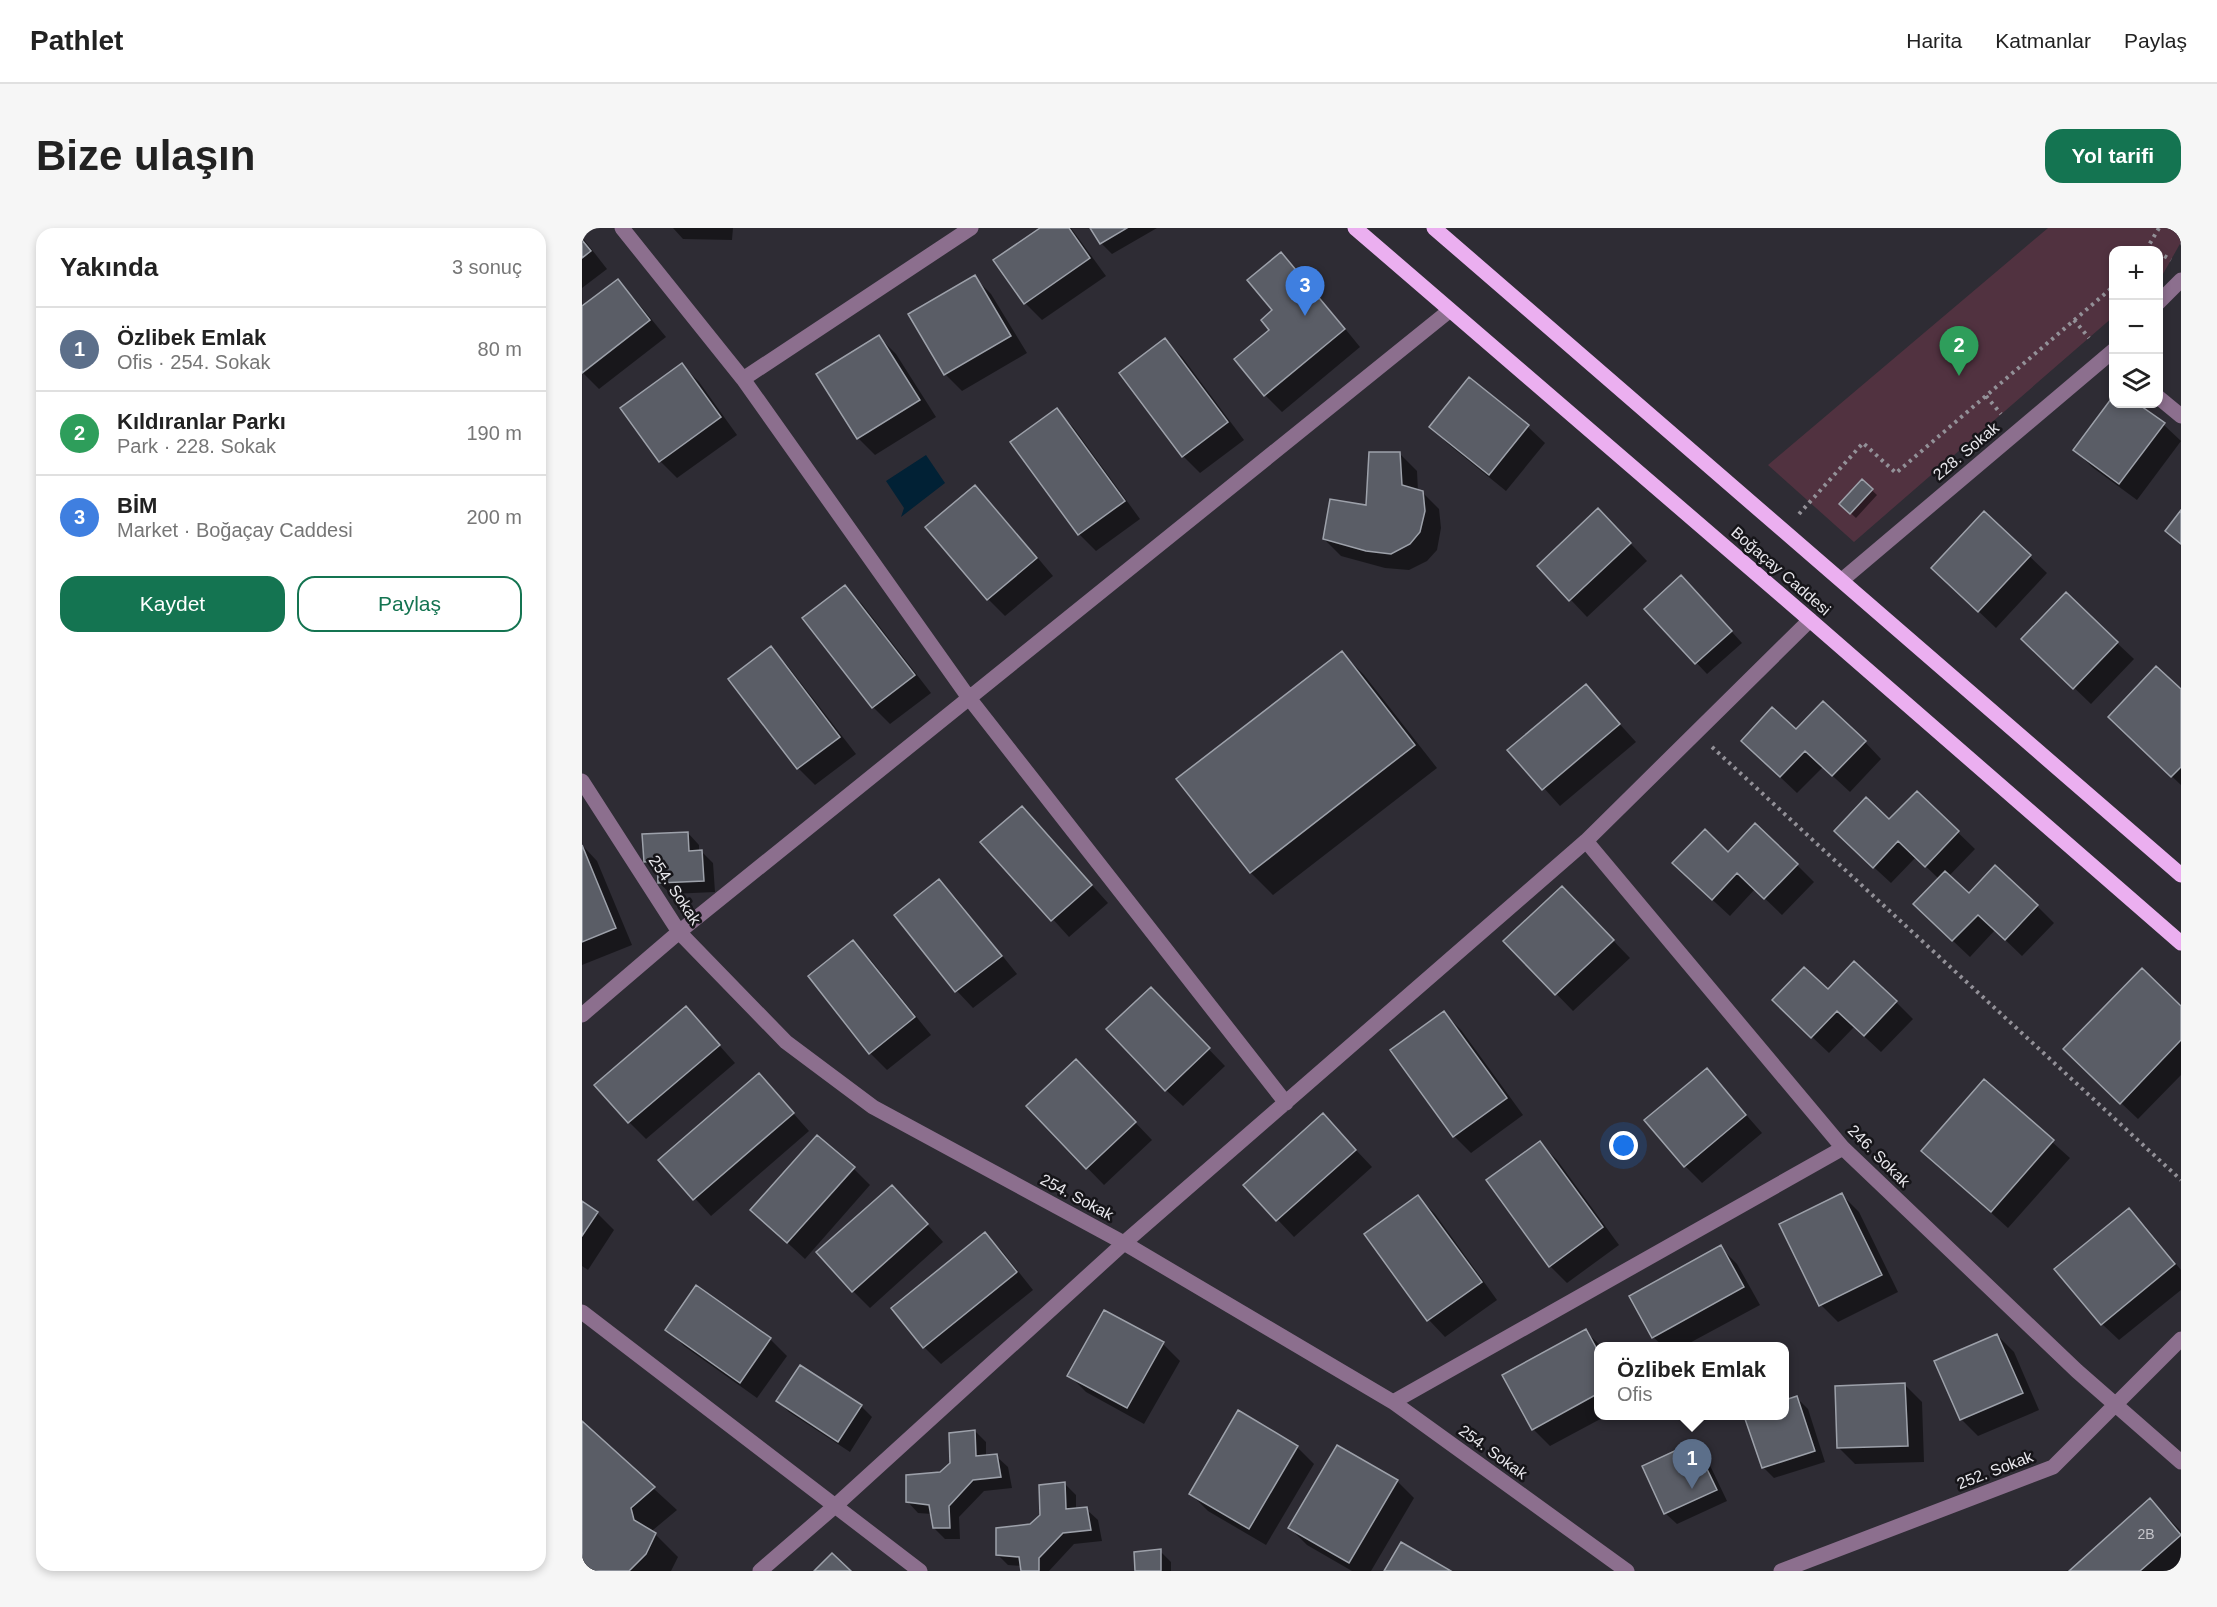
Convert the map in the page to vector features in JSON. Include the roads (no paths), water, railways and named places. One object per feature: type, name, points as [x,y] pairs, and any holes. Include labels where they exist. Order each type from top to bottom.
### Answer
[{"type":"main road","name":"Boğaçay Caddesi","points":[[1355,228],[2181,943]]},
{"type":"main road","name":"Boğaçay Caddesi","points":[[1434,228],[2181,874]]},
{"type":"street","points":[[622,228],[744,379],[969,698],[1286,1102]]},
{"type":"street","points":[[744,379],[971,228]]},
{"type":"street","points":[[2161,300],[2181,280]]},
{"type":"street","points":[[582,1015],[679,932],[1449,311]]},
{"type":"street","name":"228. Sokak","points":[[1842,580],[2109,358]]},
{"type":"street","points":[[2163,401],[2181,416]]},
{"type":"street","points":[[760,1571],[835,1506],[1124,1243],[1586,841],[1810,620]]},
{"type":"street","name":"254. Sokak","points":[[582,781],[679,932],[786,1042],[873,1107],[1124,1243],[1393,1402],[1627,1571]]},
{"type":"street","name":"246. Sokak","points":[[1586,841],[1843,1148],[2078,1371],[2181,1462]]},
{"type":"street","points":[[1393,1402],[1843,1148]]},
{"type":"street","points":[[582,1312],[920,1571]]},
{"type":"street","name":"252. Sokak","points":[[1780,1571],[2053,1467],[2181,1339]]},
{"type":"water","points":[[926,455],[945,483],[901,517],[904,508],[886,481]]},
{"type":"place","name":"BİM","points":[[1305,316]]},
{"type":"place","name":"Kıldıranlar Parkı","points":[[1959,376]]},
{"type":"place","name":"Özlibek Emlak","points":[[1692,1489]]}]
